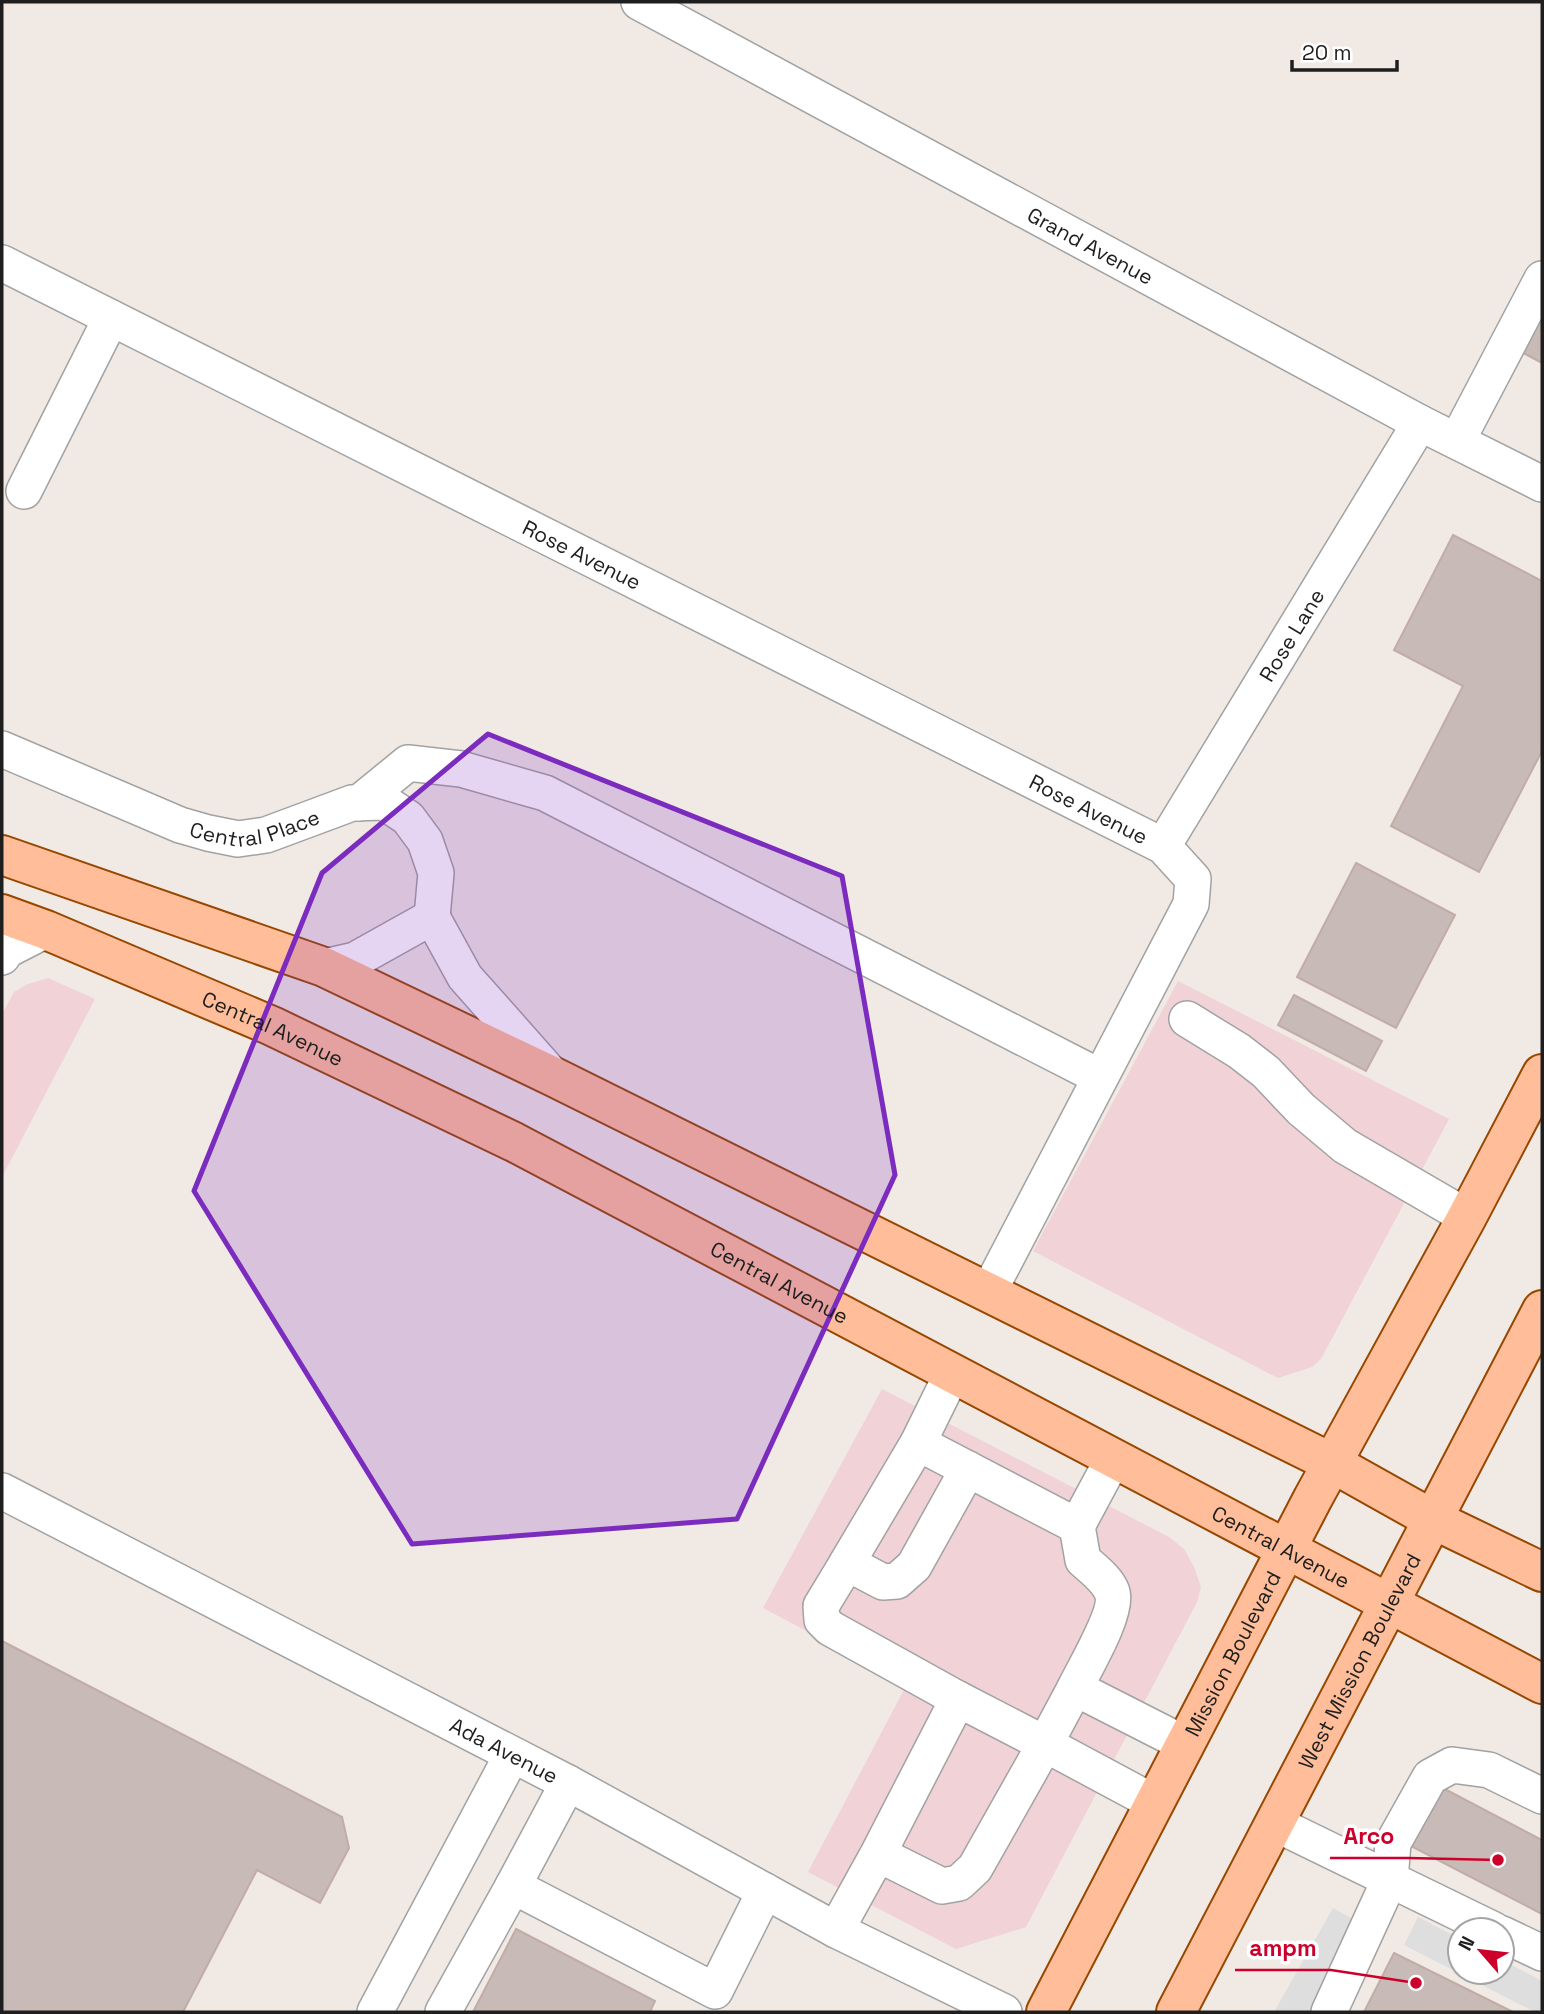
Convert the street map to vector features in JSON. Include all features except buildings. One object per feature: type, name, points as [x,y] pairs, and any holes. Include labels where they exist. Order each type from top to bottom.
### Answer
[{"type":"main road","points":[[2,855],[324,967],[554,1077],[1332,1463],[1432,1519],[1542,1572]]},
{"type":"main road","name":"Central Avenue","points":[[2,914],[272,1026],[514,1142],[1542,1684]]},
{"type":"main road","name":"Mission Boulevard","points":[[1046,2012],[1332,1463],[1542,1074]]},
{"type":"main road","name":"West Mission Boulevard","points":[[1175,2012],[1542,1310]]},
{"type":"street","name":"Grand Avenue","points":[[639,2],[1420,423],[1542,484]]},
{"type":"street","name":"Rose Avenue","points":[[2,263],[1163,846]]},
{"type":"street","points":[[1457,441],[1542,279]]},
{"type":"street","points":[[24,491],[111,318]]},
{"type":"street","name":"Rose Lane","points":[[1163,846],[1420,423]]},
{"type":"street","name":"Central Place","points":[[2,748],[180,825],[237,839],[266,835],[352,803],[384,802],[408,818],[425,841],[436,873],[432,917]]},
{"type":"street","points":[[359,803],[408,763],[461,769],[545,793],[1100,1077]]},
{"type":"street","points":[[988,1293],[1191,904],[1193,879],[1163,846]]},
{"type":"street","points":[[324,967],[355,960],[432,917],[465,977],[554,1077]]},
{"type":"street","points":[[2,957],[7,950],[46,930]]},
{"type":"street","points":[[1187,1019],[1240,1051],[1345,1146],[1467,1217]]},
{"type":"street","points":[[952,1374],[918,1443],[821,1606],[822,1620],[830,1628],[958,1699],[1155,1803]]},
{"type":"street","points":[[918,1443],[1077,1526]]},
{"type":"street","points":[[878,1854],[942,1885],[959,1883],[975,1868],[1045,1744],[1112,1613],[1113,1593],[1102,1577],[1083,1560],[1077,1526],[1114,1459]]},
{"type":"street","points":[[847,1563],[883,1582],[897,1581],[914,1566],[968,1469]]},
{"type":"street","name":"Ada Avenue","points":[[2,1491],[568,1783],[836,1930],[1004,2012]]},
{"type":"street","points":[[1075,1688],[1185,1745]]},
{"type":"street","points":[[836,1930],[958,1699]]},
{"type":"street","points":[[375,2012],[512,1755]]},
{"type":"street","points":[[1329,2012],[1390,1879],[1393,1843],[1430,1777],[1452,1765],[1489,1770],[1542,1796]]},
{"type":"street","points":[[443,2012],[568,1783]]},
{"type":"street","points":[[1274,1823],[1465,1916]]},
{"type":"street","points":[[513,1886],[715,1991],[765,1891]]},
{"type":"street","points":[[1516,1941],[1542,1954]]},
{"type":"highlighted area","points":[[488,734],[842,876],[895,1175],[737,1519],[412,1544],[194,1191],[322,873]]},
{"type":"shaded area","points":[[48,978],[95,999],[2,1177],[2,1014],[14,992]]},
{"type":"shaded area","points":[[1178,981],[1449,1119],[1321,1359],[1312,1367],[1278,1378],[1033,1251]]},
{"type":"shaded area","points":[[882,1389],[1169,1537],[1184,1549],[1201,1587],[1197,1602],[1026,1927],[956,1949],[808,1872],[907,1684],[763,1608]]},
{"type":"shaded area","points":[[1333,1908],[1360,1923],[1310,2012],[1274,2012]]},
{"type":"shaded area","points":[[1418,1917],[1446,1932],[1446,1966],[1404,1945]]},
{"type":"shaded area","points":[[1516,1967],[1542,1981],[1542,2012],[1535,2012],[1484,1986],[1516,1986]]},
{"type":"place","name":"Arco","points":[[1498,1860]]},
{"type":"place","name":"ampm","points":[[1416,1983]]}]
